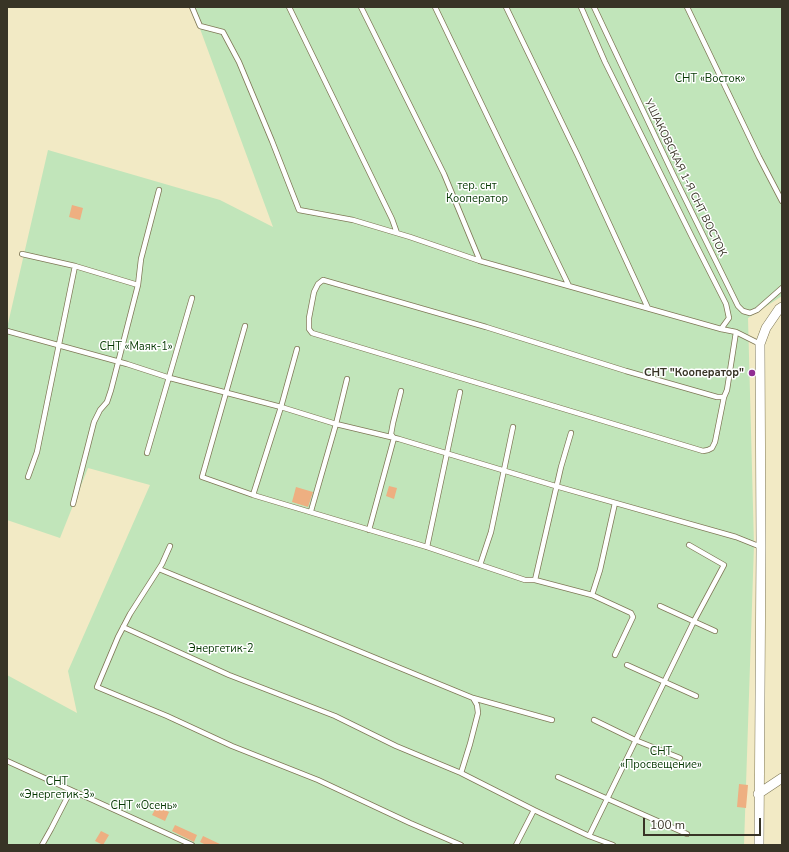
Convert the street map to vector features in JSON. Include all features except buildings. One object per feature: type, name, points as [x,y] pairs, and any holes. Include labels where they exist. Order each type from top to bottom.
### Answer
[{"type":"street","points":[[759,845],[758,794],[761,547],[760,344],[766,328],[779,308],[782,307]]},
{"type":"street","points":[[758,794],[782,778]]},
{"type":"lane","points":[[192,7],[200,26],[223,32],[239,62],[299,210],[353,220],[480,261],[736,332],[760,344]]},
{"type":"lane","points":[[289,7],[392,219],[397,233]]},
{"type":"lane","points":[[361,7],[444,174],[480,261]]},
{"type":"lane","points":[[434,7],[569,286]]},
{"type":"lane","points":[[506,7],[582,163],[648,308]]},
{"type":"lane","points":[[581,7],[605,62],[726,304],[729,318],[721,329]]},
{"type":"lane","name":"УШАКОВСКАЯ 1-Я СНТ ВОСТОК","points":[[594,7],[673,174],[738,306],[743,311],[750,313],[758,310],[782,288]]},
{"type":"lane","points":[[687,7],[758,157],[782,201]]},
{"type":"lane","points":[[73,504],[94,422],[100,410],[107,402],[111,390],[138,285],[141,259],[159,190]]},
{"type":"lane","points":[[22,254],[75,266],[138,285]]},
{"type":"lane","points":[[28,477],[37,452],[75,266]]},
{"type":"lane","points":[[724,397],[717,397],[626,371],[486,327],[323,280],[318,284],[314,292],[309,318],[309,329],[312,333],[703,451],[712,448],[715,442],[724,397],[727,390],[736,332]]},
{"type":"lane","points":[[147,453],[192,298]]},
{"type":"lane","points":[[245,326],[202,477],[253,495],[311,511],[480,564],[525,580],[535,580],[592,595],[631,614],[633,617],[615,655]]},
{"type":"lane","points":[[7,331],[118,361],[226,394],[281,407],[336,424],[394,438],[557,487],[736,537],[761,547]]},
{"type":"lane","points":[[253,495],[281,407],[297,349]]},
{"type":"lane","points":[[311,511],[336,424],[347,379]]},
{"type":"lane","points":[[369,530],[394,438],[391,434],[401,391]]},
{"type":"lane","points":[[426,547],[460,392]]},
{"type":"lane","points":[[480,564],[490,532],[513,427]]},
{"type":"lane","points":[[535,580],[561,468],[571,433]]},
{"type":"lane","points":[[592,595],[600,570],[615,503]]},
{"type":"lane","points":[[589,836],[664,681],[724,565],[689,545]]},
{"type":"lane","points":[[170,546],[159,569],[123,627],[97,687],[167,716],[232,746],[318,780],[461,845]]},
{"type":"lane","points":[[159,569],[473,698],[552,720]]},
{"type":"lane","points":[[660,606],[715,631]]},
{"type":"lane","points":[[123,627],[229,675],[335,716],[396,746],[461,773],[589,836],[613,845]]},
{"type":"lane","points":[[627,665],[696,696]]},
{"type":"lane","points":[[461,773],[478,713],[473,698]]},
{"type":"lane","points":[[594,720],[635,740],[680,758]]},
{"type":"lane","points":[[7,761],[192,845]]},
{"type":"lane","points":[[558,777],[687,834]]},
{"type":"lane","points":[[42,845],[71,790]]},
{"type":"lane","points":[[516,845],[534,810]]},
{"type":"green space","points":[[192,7],[592,7],[716,256],[595,7],[782,7],[782,296],[748,318],[754,545],[744,845],[7,845],[7,675],[77,713],[68,671],[150,485],[88,468],[60,538],[7,520],[7,328],[48,150],[220,200],[273,227]]},
{"type":"place","name":"СНТ \"Кооператор\"","points":[[752,373]]},
{"type":"park label","name":"СНТ «Восток»","points":[[710,79]]},
{"type":"park label","name":"тер. снт Кооператор","points":[[477,192]]},
{"type":"park label","name":"СНТ «Маяк-1»","points":[[136,347]]},
{"type":"park label","name":"Энергетик-2","points":[[221,649]]},
{"type":"park label","name":"СНТ «Просвещение»","points":[[661,758]]},
{"type":"park label","name":"СНТ «Энергетик-3»","points":[[57,788]]},
{"type":"park label","name":"СНТ «Осень»","points":[[144,806]]}]
